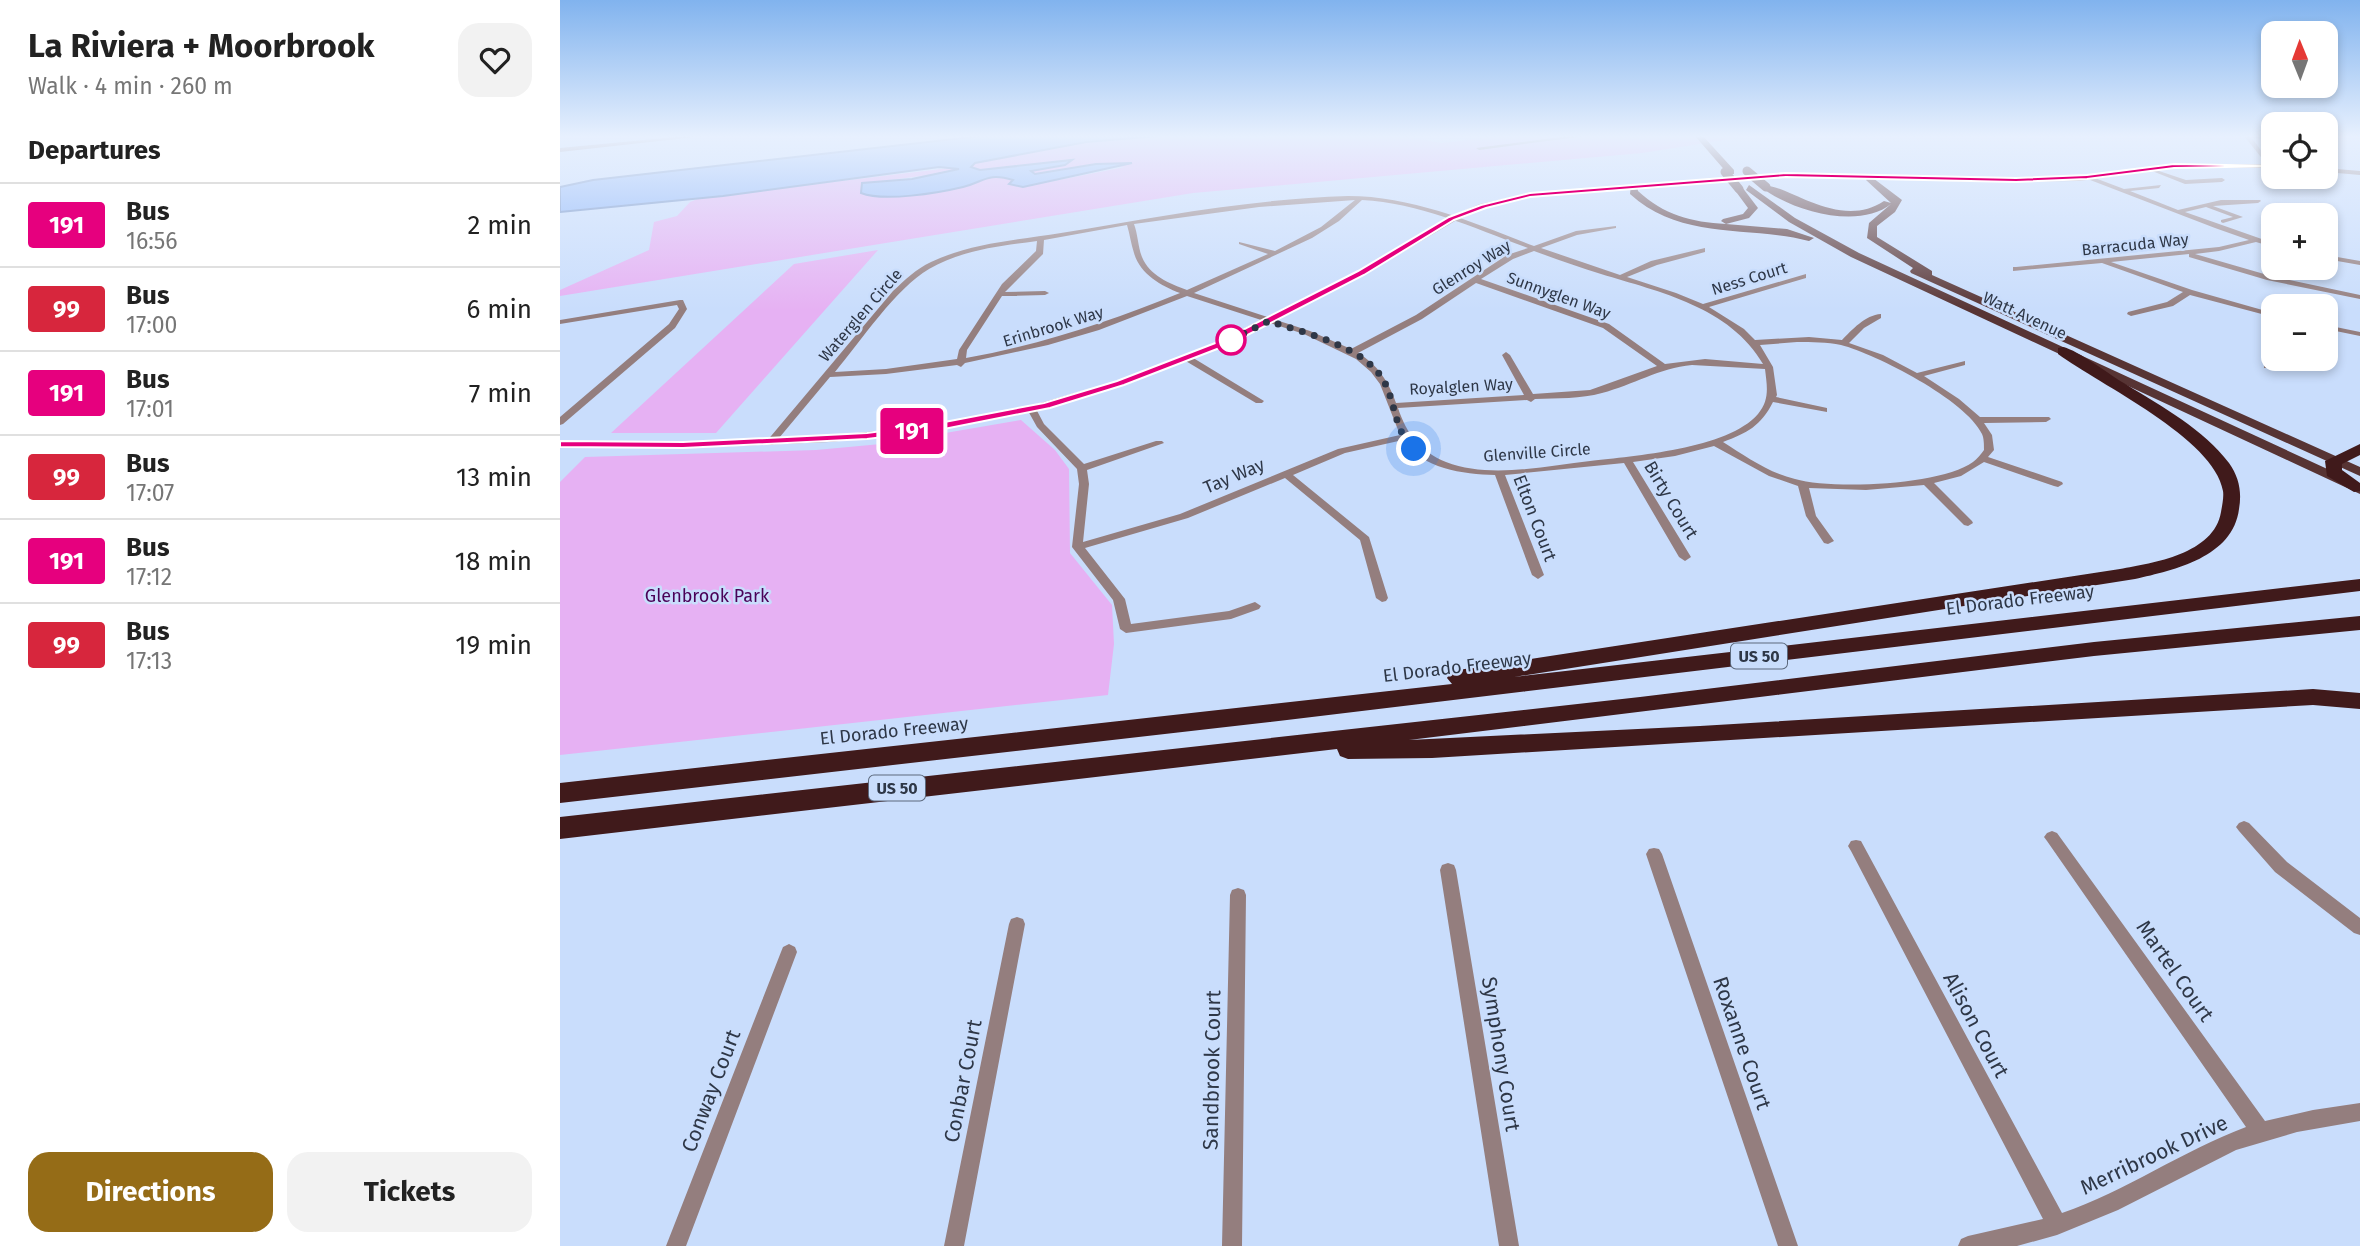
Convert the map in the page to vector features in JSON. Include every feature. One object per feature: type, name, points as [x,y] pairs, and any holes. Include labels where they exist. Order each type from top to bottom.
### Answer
[{"type":"highway","points":[[1157,726],[2120,575],[2182,561],[2205,549],[2222,532],[2231,515],[2230,484],[2222,468],[2190,432],[2141,400],[2080,367],[2063,351]]},
{"type":"highway","points":[[2358,483],[2333,472],[2334,461],[2360,449]]},
{"type":"highway","name":"El Dorado Freeway","points":[[560,793],[2360,585]]},
{"type":"highway","name":"US 50","points":[[560,828],[2094,649],[2360,623]]},
{"type":"highway","points":[[1234,751],[1433,749],[2313,697],[2360,701]]},
{"type":"main road","points":[[1635,194],[1649,207],[1681,222],[1782,230],[1855,255]]},
{"type":"main road","points":[[1643,194],[1664,212],[1707,221],[1736,219],[1751,212],[1747,194]]},
{"type":"main road","name":"Watt Avenue","points":[[1753,194],[1792,220],[1855,255],[2358,483]]},
{"type":"main road","name":"Watt Avenue","points":[[1777,194],[1838,233],[2334,461]]},
{"type":"main road","points":[[1781,194],[1807,207],[1860,213],[1878,210],[1887,203],[1888,199],[1884,194]]},
{"type":"main road","points":[[1890,194],[1898,200],[1895,208],[1872,223],[1872,238],[1950,285]]},
{"type":"street","points":[[560,444],[650,446],[771,442],[901,432],[1032,409],[1091,393],[1187,358],[1269,321],[1361,273],[1452,219],[1483,206],[1540,194]]},
{"type":"street","points":[[2133,194],[2261,241]]},
{"type":"street","name":"Waterglen Circle","points":[[771,442],[908,279],[922,269],[964,253],[1225,208],[1360,198],[1390,201],[1452,219]]},
{"type":"street","name":"Erinbrook Way","points":[[827,375],[961,364],[1048,344],[1188,293],[1274,253],[1336,220],[1360,198]]},
{"type":"street","points":[[2177,212],[2258,201]]},
{"type":"street","points":[[2208,206],[2240,217],[2222,221]]},
{"type":"street","points":[[1452,219],[1665,291],[1702,307],[1752,343],[1769,367],[1773,382],[1770,399],[1824,410]]},
{"type":"street","points":[[1130,223],[1136,238],[1136,252],[1144,267],[1157,278],[1188,293],[1351,353],[1369,365],[1382,379],[1403,437]]},
{"type":"street","name":"Glenroy Way","points":[[1351,353],[1419,317],[1510,257],[1585,230],[1614,227]]},
{"type":"street","points":[[961,364],[963,350],[999,294],[1009,281],[1036,259],[1042,247],[1041,238]]},
{"type":"street","name":"Barracuda Way","points":[[2016,269],[2185,253],[2232,247],[2256,240]]},
{"type":"street","points":[[1241,243],[1274,253]]},
{"type":"street","points":[[1621,277],[1654,263],[1702,250]]},
{"type":"street","points":[[2185,253],[2270,278],[2360,297]]},
{"type":"street","points":[[2338,259],[2360,262]]},
{"type":"street","points":[[2102,261],[2189,292],[2261,312]]},
{"type":"street","name":"Ness Court","points":[[1702,307],[1803,276]]},
{"type":"street","name":"Sunnyglen Way","points":[[1476,280],[1606,326],[1664,367]]},
{"type":"street","points":[[2131,314],[2170,304],[2189,292]]},
{"type":"street","points":[[999,294],[1045,293]]},
{"type":"street","points":[[560,322],[680,302],[683,309],[672,326],[560,422]]},
{"type":"street","points":[[1844,343],[1861,326],[1878,316]]},
{"type":"street","points":[[2338,329],[2360,334]]},
{"type":"street","points":[[1717,443],[1768,472],[1803,484],[1839,489],[1926,480],[1966,471],[1984,459],[1989,438],[1980,420],[1963,405],[1871,352],[1844,343],[1805,338],[1752,343]]},
{"type":"street","name":"Royalglen Way","points":[[1506,355],[1531,399]]},
{"type":"street","points":[[1187,358],[1259,401]]},
{"type":"street","name":"Royalglen Way","points":[[1392,406],[1531,399],[1606,390],[1664,367],[1709,362],[1769,367]]},
{"type":"street","points":[[1915,376],[1962,363]]},
{"type":"street","name":"Glenville Circle","points":[[1403,437],[1414,449],[1438,463],[1470,471],[1499,473],[1627,460],[1680,453],[1717,443],[1754,421],[1770,399]]},
{"type":"street","points":[[1032,409],[1041,425],[1082,468],[1084,477],[1076,532],[1078,547],[1114,589],[1126,629],[1231,615],[1255,606]]},
{"type":"street","points":[[1980,420],[2046,419]]},
{"type":"street","name":"Tay Way","points":[[1078,547],[1184,516],[1342,451],[1403,437]]},
{"type":"street","points":[[1082,468],[1159,443]]},
{"type":"street","points":[[1984,459],[2058,484]]},
{"type":"street","name":"Birty Court","points":[[1627,460],[1685,557]]},
{"type":"street","points":[[1285,473],[1365,539],[1382,598]]},
{"type":"street","name":"Elton Court","points":[[1499,473],[1538,575]]},
{"type":"street","points":[[1926,480],[1968,523]]},
{"type":"street","points":[[1803,484],[1811,516],[1828,541]]},
{"type":"street","points":[[2244,827],[2281,867],[2360,928]]},
{"type":"street","name":"Martel Court","points":[[2052,837],[2261,1132]]},
{"type":"street","name":"Alison Court","points":[[1856,846],[2057,1225]]},
{"type":"street","name":"Roxanne Court","points":[[1654,854],[1787,1246]]},
{"type":"street","name":"Symphony Court","points":[[1448,870],[1509,1246]]},
{"type":"street","name":"Sandbrook Court","points":[[1232,1246],[1238,895]]},
{"type":"street","name":"Conbar Court","points":[[954,1246],[1017,924]]},
{"type":"street","name":"Conway Court","points":[[676,1246],[789,952]]},
{"type":"street","name":"Merribrook Drive","points":[[1968,1246],[2057,1225],[2109,1204],[2192,1158],[2261,1132],[2360,1112]]},
{"type":"green space","points":[[732,194],[1186,194],[560,296],[560,290],[649,250],[654,222],[677,216],[690,202]]},
{"type":"green space","points":[[878,250],[716,433],[611,433],[794,264]]},
{"type":"green space","name":"Glenbrook Park","points":[[1021,420],[1055,450],[1069,469],[1070,553],[1112,605],[1114,644],[1108,695],[560,755],[560,482],[585,457],[816,450],[881,444]]},
{"type":"water","points":[[560,194],[737,194],[723,196],[560,212]]},
{"type":"water","points":[[865,194],[922,194],[911,196]]},
{"type":"bus line","name":"191","points":[[560,444],[650,446],[867,436],[934,428],[1046,406],[1121,383],[1240,336],[1381,262],[1452,219],[1483,206],[1536,194]]},
{"type":"route","points":[[1231,340],[1226,342],[1269,321],[1360,358],[1387,386],[1399,429],[1414,449]]}]
